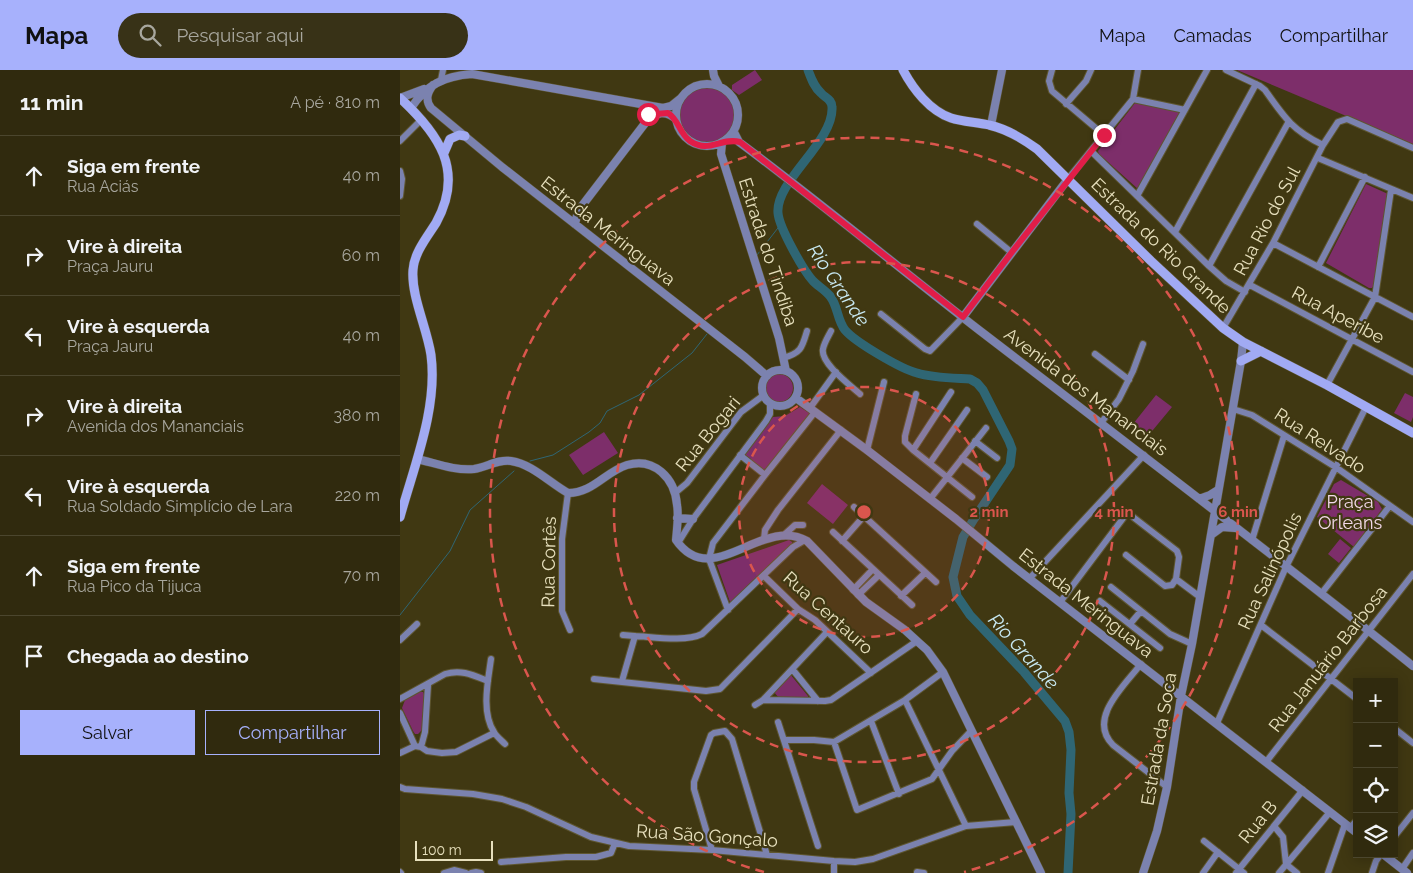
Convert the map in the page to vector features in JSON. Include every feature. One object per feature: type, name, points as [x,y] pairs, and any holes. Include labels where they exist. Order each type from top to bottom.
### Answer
[{"type":"main road","name":"Estrada do Rio Grande","points":[[903,70],[917,92],[941,113],[951,118],[992,126],[1023,139],[1068,179],[1151,261],[1224,328],[1243,342],[1328,385],[1413,433]]},
{"type":"main road","points":[[400,98],[422,119],[437,140],[444,153],[449,174],[448,195],[443,208],[416,256],[413,268],[413,282],[431,354],[433,383],[431,403],[400,517]]},
{"type":"main road","points":[[444,153],[450,139],[459,135],[465,136]]},
{"type":"main road","points":[[1241,361],[1261,351]]},
{"type":"street","points":[[441,80],[443,70]]},
{"type":"street","points":[[712,70],[719,86],[733,97],[737,106],[737,124],[734,132],[724,142],[712,146],[699,145],[688,140],[680,131],[676,120],[677,104],[688,90],[702,84],[712,70]]},
{"type":"street","points":[[992,126],[1002,70]]},
{"type":"street","points":[[1052,70],[1049,86],[1052,91],[1104,135]]},
{"type":"street","points":[[1066,104],[1086,81],[1091,70]]},
{"type":"street","points":[[881,314],[925,349],[933,350],[963,317],[1068,179],[1133,99],[1138,70]]},
{"type":"street","points":[[1137,196],[1207,70]]},
{"type":"street","points":[[1226,70],[1265,90],[1288,123],[1305,137],[1323,146]]},
{"type":"street","points":[[412,109],[418,97],[433,85],[441,80],[467,72],[667,108],[681,98]]},
{"type":"street","points":[[702,84],[719,86]]},
{"type":"street","points":[[1175,232],[1256,84]]},
{"type":"street","points":[[400,98],[433,85]]},
{"type":"street","points":[[431,108],[428,104],[428,95],[433,85]]},
{"type":"street","points":[[1133,99],[1185,110]]},
{"type":"street","points":[[640,104],[648,114],[646,122]]},
{"type":"street","points":[[412,109],[422,106],[431,108]]},
{"type":"street","name":"Estrada Meringuava","points":[[431,108],[767,376]]},
{"type":"street","points":[[575,224],[578,211],[646,122],[656,114],[664,112],[676,120]]},
{"type":"street","points":[[400,141],[422,119]]},
{"type":"street","name":"Rua Rio do Sul","points":[[1224,328],[1273,243],[1323,146],[1340,120],[1347,119],[1413,148]]},
{"type":"street","points":[[1209,266],[1288,123]]},
{"type":"street","name":"Avenida dos Mananciais","points":[[734,132],[740,142],[1413,666]]},
{"type":"street","name":"Avenida dos Mananciais","points":[[724,142],[740,142]]},
{"type":"street","name":"Estrada do Tindiba","points":[[724,142],[721,154],[780,338],[783,359],[782,371]]},
{"type":"street","points":[[712,146],[721,154]]},
{"type":"street","points":[[1091,151],[1209,266],[1245,292]]},
{"type":"street","points":[[1318,158],[1413,198]]},
{"type":"street","points":[[400,171],[402,179],[400,196]]},
{"type":"street","points":[[1318,267],[1365,177]]},
{"type":"street","points":[[1328,385],[1375,297],[1391,190]]},
{"type":"street","points":[[565,216],[578,211]]},
{"type":"street","points":[[977,224],[1012,252]]},
{"type":"street","points":[[1273,243],[1413,317]]},
{"type":"street","name":"Rua Aperibe","points":[[1250,285],[1413,372]]},
{"type":"street","points":[[783,359],[799,352],[807,331]]},
{"type":"street","points":[[831,331],[825,343],[823,355],[836,372],[860,394]]},
{"type":"street","name":"Estrada da Soca","points":[[1143,873],[1158,831],[1168,787],[1181,696],[1192,644],[1243,342]]},
{"type":"street","points":[[1101,422],[1119,399],[1129,380],[1143,344]]},
{"type":"street","points":[[1095,354],[1129,380]]},
{"type":"street","points":[[782,371],[796,379],[798,392],[796,398],[791,403],[777,406],[770,403],[764,395],[762,388],[767,376],[782,371]]},
{"type":"street","points":[[728,610],[709,559],[713,544],[718,534],[812,410],[836,372]]},
{"type":"street","points":[[867,450],[884,382]]},
{"type":"street","points":[[910,448],[951,392]]},
{"type":"street","points":[[916,394],[905,436],[910,448],[972,497]]},
{"type":"street","name":"Rua Bogari","points":[[675,493],[687,483],[741,412],[764,395]]},
{"type":"street","name":"Estrada Meringuava","points":[[796,398],[973,532],[1351,829]]},
{"type":"street","points":[[678,543],[692,520],[768,417],[770,403]]},
{"type":"street","name":"Rua Salinópolis","points":[[1217,723],[1286,567],[1366,407]]},
{"type":"street","name":"Rua Relvado","points":[[1233,409],[1252,415],[1337,468],[1413,522]]},
{"type":"street","points":[[930,463],[967,410]]},
{"type":"street","points":[[930,499],[986,428]]},
{"type":"street","points":[[752,544],[765,530],[778,510],[840,430]]},
{"type":"street","points":[[1252,540],[1284,436]]},
{"type":"street","points":[[975,441],[997,458]]},
{"type":"street","points":[[740,455],[765,474]]},
{"type":"street","points":[[1030,578],[1144,455]]},
{"type":"street","points":[[417,458],[467,470],[477,469],[504,460],[513,461],[531,468],[568,493],[585,491],[627,466],[638,464],[655,466],[662,472],[675,493],[676,540],[687,553],[695,558],[709,559],[721,557],[752,544],[784,535],[796,536],[805,540],[875,610],[895,622],[918,641],[943,672],[1041,873]]},
{"type":"street","points":[[962,458],[987,477]]},
{"type":"street","points":[[1199,499],[1218,490]]},
{"type":"street","name":"Rua Cortês","points":[[568,493],[562,539],[562,610],[570,630]]},
{"type":"street","points":[[854,507],[936,582]]},
{"type":"street","points":[[1321,594],[1390,507]]},
{"type":"street","points":[[842,540],[864,516]]},
{"type":"street","points":[[1061,601],[1124,517]]},
{"type":"street","points":[[1126,555],[1165,586],[1172,585],[1176,580],[1179,557],[1177,551],[1134,517]]},
{"type":"street","points":[[677,518],[692,520]]},
{"type":"street","points":[[784,535],[795,525],[803,525]]},
{"type":"street","points":[[1211,535],[1222,527],[1236,528]]},
{"type":"street","points":[[764,540],[765,530]]},
{"type":"street","points":[[833,532],[912,605]]},
{"type":"street","points":[[793,547],[796,536]]},
{"type":"street","points":[[623,635],[696,637],[702,634],[793,547],[805,540]]},
{"type":"street","points":[[855,592],[873,569]]},
{"type":"street","points":[[902,596],[925,573]]},
{"type":"street","name":"Rua Januário Barbosa","points":[[1266,762],[1413,574]]},
{"type":"street","points":[[855,592],[879,575]]},
{"type":"street","name":"Rua Centauro","points":[[764,576],[798,609],[816,620],[871,673]]},
{"type":"street","points":[[1176,580],[1200,597]]},
{"type":"street","points":[[1111,587],[1175,637],[1192,644]]},
{"type":"street","points":[[1100,601],[1160,648]]},
{"type":"street","points":[[594,679],[706,691],[720,689],[798,609]]},
{"type":"street","points":[[1130,624],[1141,611]]},
{"type":"street","points":[[400,640],[417,624]]},
{"type":"street","points":[[1261,625],[1353,696]]},
{"type":"street","points":[[755,705],[763,700],[793,670],[827,632]]},
{"type":"street","points":[[622,681],[635,636]]},
{"type":"street","points":[[763,700],[825,702],[840,695],[918,641]]},
{"type":"street","points":[[492,659],[488,681],[488,716],[494,733],[505,744]]},
{"type":"street","points":[[1141,664],[1107,708],[1103,723],[1104,732],[1107,739],[1113,745],[1168,787]]},
{"type":"street","points":[[793,670],[818,701]]},
{"type":"street","points":[[400,699],[452,672],[462,671],[488,681]]},
{"type":"street","points":[[784,740],[834,742],[905,700],[943,672]]},
{"type":"street","points":[[400,752],[418,746],[425,732],[428,684]]},
{"type":"street","points":[[905,700],[966,826]]},
{"type":"street","points":[[400,713],[418,746],[427,751],[456,752],[494,733]]},
{"type":"street","points":[[871,721],[899,794]]},
{"type":"street","points":[[778,722],[818,846]]},
{"type":"street","points":[[712,850],[694,789],[694,782],[712,735],[725,731],[732,739],[767,855]]},
{"type":"street","points":[[834,742],[857,810],[932,779],[938,767],[971,731]]},
{"type":"street","points":[[1398,731],[1413,743]]},
{"type":"street","name":"Rua São Gonçalo","points":[[400,787],[405,789],[474,794],[502,799],[526,807],[591,837],[629,846],[712,850],[834,861],[855,862],[874,859],[966,826],[1016,822]]},
{"type":"street","name":"Rua B","points":[[1240,872],[1303,790]]},
{"type":"street","points":[[1279,873],[1330,812]]},
{"type":"street","points":[[1398,832],[1413,813]]},
{"type":"street","points":[[1274,826],[1283,836],[1286,864],[1296,873]]},
{"type":"street","points":[[1328,873],[1351,829]]},
{"type":"street","points":[[1204,841],[1240,872]]},
{"type":"street","points":[[501,862],[566,857],[596,857],[611,853],[615,843]]},
{"type":"street","points":[[1203,873],[1218,852]]},
{"type":"street","points":[[1387,858],[1404,871],[1413,853]]},
{"type":"street","points":[[1372,873],[1379,858]]},
{"type":"street","points":[[834,861],[834,873]]},
{"type":"street","points":[[444,873],[454,870],[466,873]]},
{"type":"street","points":[[917,872],[924,873]]},
{"type":"street","points":[[471,873],[481,873]]},
{"type":"green space","points":[[755,70],[762,80],[739,95],[732,90],[732,85]]},
{"type":"green space","points":[[1237,70],[1413,70],[1413,144]]},
{"type":"green space","points":[[707,86],[723,91],[731,99],[736,115],[731,131],[723,139],[707,144],[691,139],[683,131],[678,115],[683,99],[691,91]]},
{"type":"green space","points":[[1135,103],[1181,114],[1138,189],[1098,151]]},
{"type":"green space","points":[[1366,184],[1388,194],[1372,288],[1326,263]]},
{"type":"green space","points":[[779,374],[789,378],[793,388],[789,398],[779,402],[769,398],[765,388],[769,378]]},
{"type":"green space","points":[[1405,393],[1413,397],[1413,417],[1411,422],[1394,413]]},
{"type":"green space","points":[[1156,395],[1172,407],[1148,436],[1133,424]]},
{"type":"green space","points":[[800,407],[809,415],[767,468],[761,470],[744,455],[773,417],[785,416]]},
{"type":"green space","points":[[604,432],[618,453],[583,475],[569,455]]},
{"type":"green space","name":"Praça Orleans","points":[[1341,480],[1378,502],[1382,509],[1354,547],[1317,517],[1334,484]]},
{"type":"green space","points":[[822,484],[848,505],[833,524],[807,503]]},
{"type":"green space","points":[[1340,539],[1351,548],[1339,563],[1328,554]]},
{"type":"green space","points":[[789,540],[792,544],[732,603],[730,602],[717,565]]},
{"type":"green space","points":[[790,674],[808,698],[779,698],[774,692]]},
{"type":"green space","points":[[423,692],[425,696],[423,729],[418,734],[415,734],[402,708],[405,700]]},
{"type":"waterway","name":"Rio Grande","points":[[808,70],[815,85],[830,100],[832,107],[830,120],[824,134],[785,188],[780,201],[779,219],[792,248],[813,281],[833,300],[840,322],[845,330],[858,341],[890,361],[917,373],[943,378],[970,379],[977,383],[983,390],[1012,449],[1010,465],[963,537],[953,577],[957,596],[970,615],[1024,672],[1065,721],[1069,732],[1071,750],[1069,793],[1071,814],[1068,873]]},
{"type":"waterway","points":[[757,255],[781,224]]},
{"type":"waterway","points":[[530,461],[553,455],[589,432],[600,423],[607,411],[639,395],[692,353],[707,334]]},
{"type":"waterway","points":[[400,615],[450,551],[470,510],[514,471]]},
{"type":"route","points":[[648,114],[646,122],[656,114],[668,113],[676,120],[683,135],[688,140],[699,145],[712,146],[726,140],[740,142],[963,317],[1068,179],[1104,135]]}]
